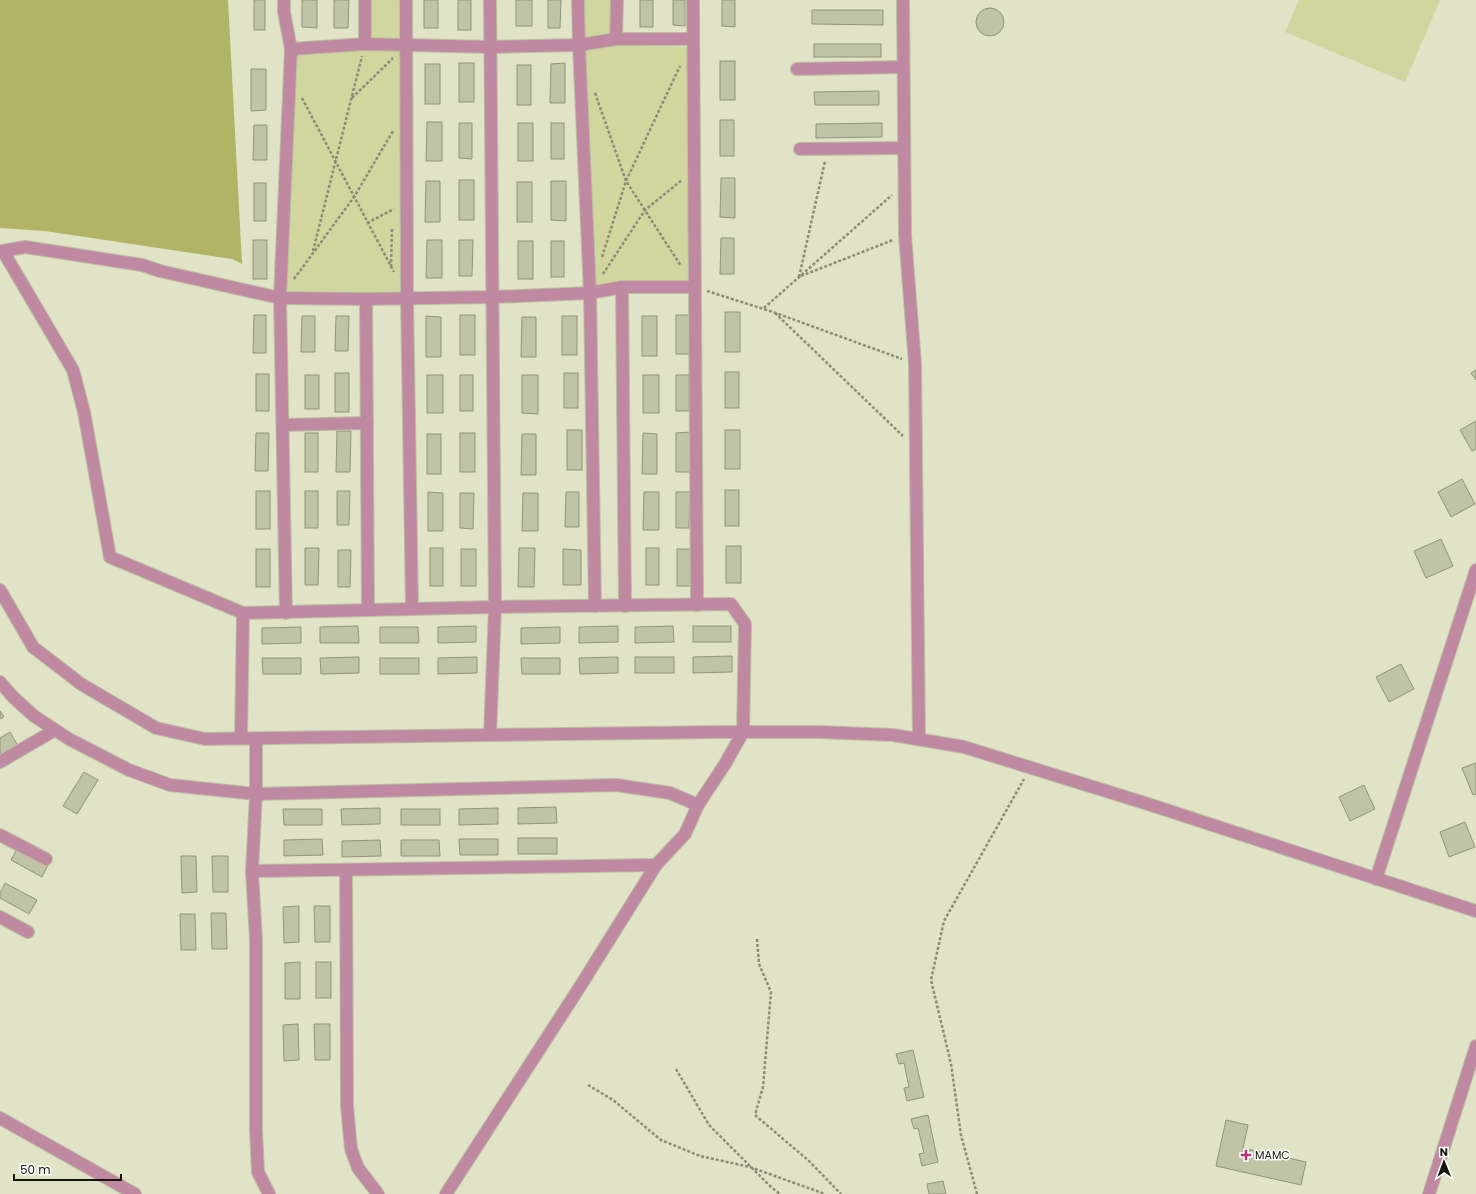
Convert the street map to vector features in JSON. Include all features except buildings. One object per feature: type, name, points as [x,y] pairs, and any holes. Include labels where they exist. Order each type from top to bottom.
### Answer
[{"type":"street","points":[[284,0],[284,12],[291,49],[280,298],[286,612]]},
{"type":"street","points":[[365,0],[365,44]]},
{"type":"street","points":[[406,0],[407,298],[412,609]]},
{"type":"street","points":[[490,0],[496,608],[490,735]]},
{"type":"street","points":[[578,0],[590,293],[595,606]]},
{"type":"street","points":[[616,39],[617,0]]},
{"type":"street","points":[[693,0],[697,605]]},
{"type":"street","points":[[903,0],[905,235],[915,364],[919,739]]},
{"type":"street","points":[[291,49],[365,44],[491,47],[579,45],[616,39],[693,39]]},
{"type":"street","points":[[797,69],[903,67]]},
{"type":"street","points":[[800,149],[904,148]]},
{"type":"street","points":[[446,1194],[581,985],[656,865],[685,834],[698,805],[725,764],[743,732],[745,624],[731,604],[243,613],[110,557],[84,412],[73,370],[2,251],[25,247],[142,265],[160,271],[280,298],[366,299],[493,297],[590,293],[622,287],[695,287]]},
{"type":"street","points":[[622,287],[625,606]]},
{"type":"street","points":[[366,299],[368,610]]},
{"type":"street","points":[[282,425],[367,423]]},
{"type":"street","points":[[1376,879],[1476,570]]},
{"type":"street","points":[[0,590],[33,647],[81,684],[156,728],[205,739],[743,732],[819,732],[893,735],[964,746],[1148,804],[1476,911]]},
{"type":"street","points":[[241,738],[243,613]]},
{"type":"street","points":[[0,682],[13,697],[34,716],[69,739],[130,770],[170,785],[256,794],[616,785],[670,793],[698,805]]},
{"type":"street","points":[[0,762],[56,730]]},
{"type":"street","points":[[256,739],[256,794],[252,871],[256,940],[256,1131],[258,1172],[269,1194]]},
{"type":"street","points":[[0,835],[46,859]]},
{"type":"street","points":[[252,871],[656,865]]},
{"type":"street","points":[[346,870],[348,1120],[351,1149],[358,1168],[378,1194]]},
{"type":"street","points":[[0,917],[28,932]]},
{"type":"street","points":[[1429,1194],[1476,1046]]},
{"type":"street","points":[[0,1118],[135,1194]]},
{"type":"path","points":[[313,253],[365,44]]},
{"type":"path","points":[[352,98],[406,46]]},
{"type":"path","points":[[600,263],[626,181],[682,61]]},
{"type":"path","points":[[594,90],[626,181],[682,268]]},
{"type":"path","points":[[301,96],[394,274]]},
{"type":"path","points":[[280,298],[354,197],[407,108]]},
{"type":"path","points":[[798,277],[828,148]]},
{"type":"path","points":[[590,293],[644,210],[694,171]]},
{"type":"path","points":[[763,308],[904,183]]},
{"type":"path","points":[[367,223],[407,203]]},
{"type":"path","points":[[798,277],[905,235]]},
{"type":"path","points":[[695,287],[763,308],[915,364]]},
{"type":"path","points":[[773,312],[916,449]]},
{"type":"path","points":[[977,1194],[960,1136],[951,1064],[931,980],[944,921],[1031,767]]},
{"type":"path","points":[[757,939],[759,964],[771,992],[762,1087],[755,1115],[809,1161],[841,1194]]},
{"type":"path","points":[[676,1069],[709,1126],[750,1167],[780,1194]]},
{"type":"path","points":[[588,1085],[613,1100],[661,1140],[700,1156],[750,1167],[825,1194]]},
{"type":"green space","points":[[0,0],[228,0],[242,264],[232,259],[45,231],[0,228]]},
{"type":"green space","points":[[365,0],[406,0],[407,298],[280,298],[291,49],[365,44]]},
{"type":"green space","points":[[578,0],[617,0],[616,39],[582,45],[689,47],[695,287],[590,293]]},
{"type":"green space","points":[[1299,0],[1440,0],[1405,82],[1285,32]]},
{"type":"place","name":"MAMC","points":[[1246,1155]]}]
